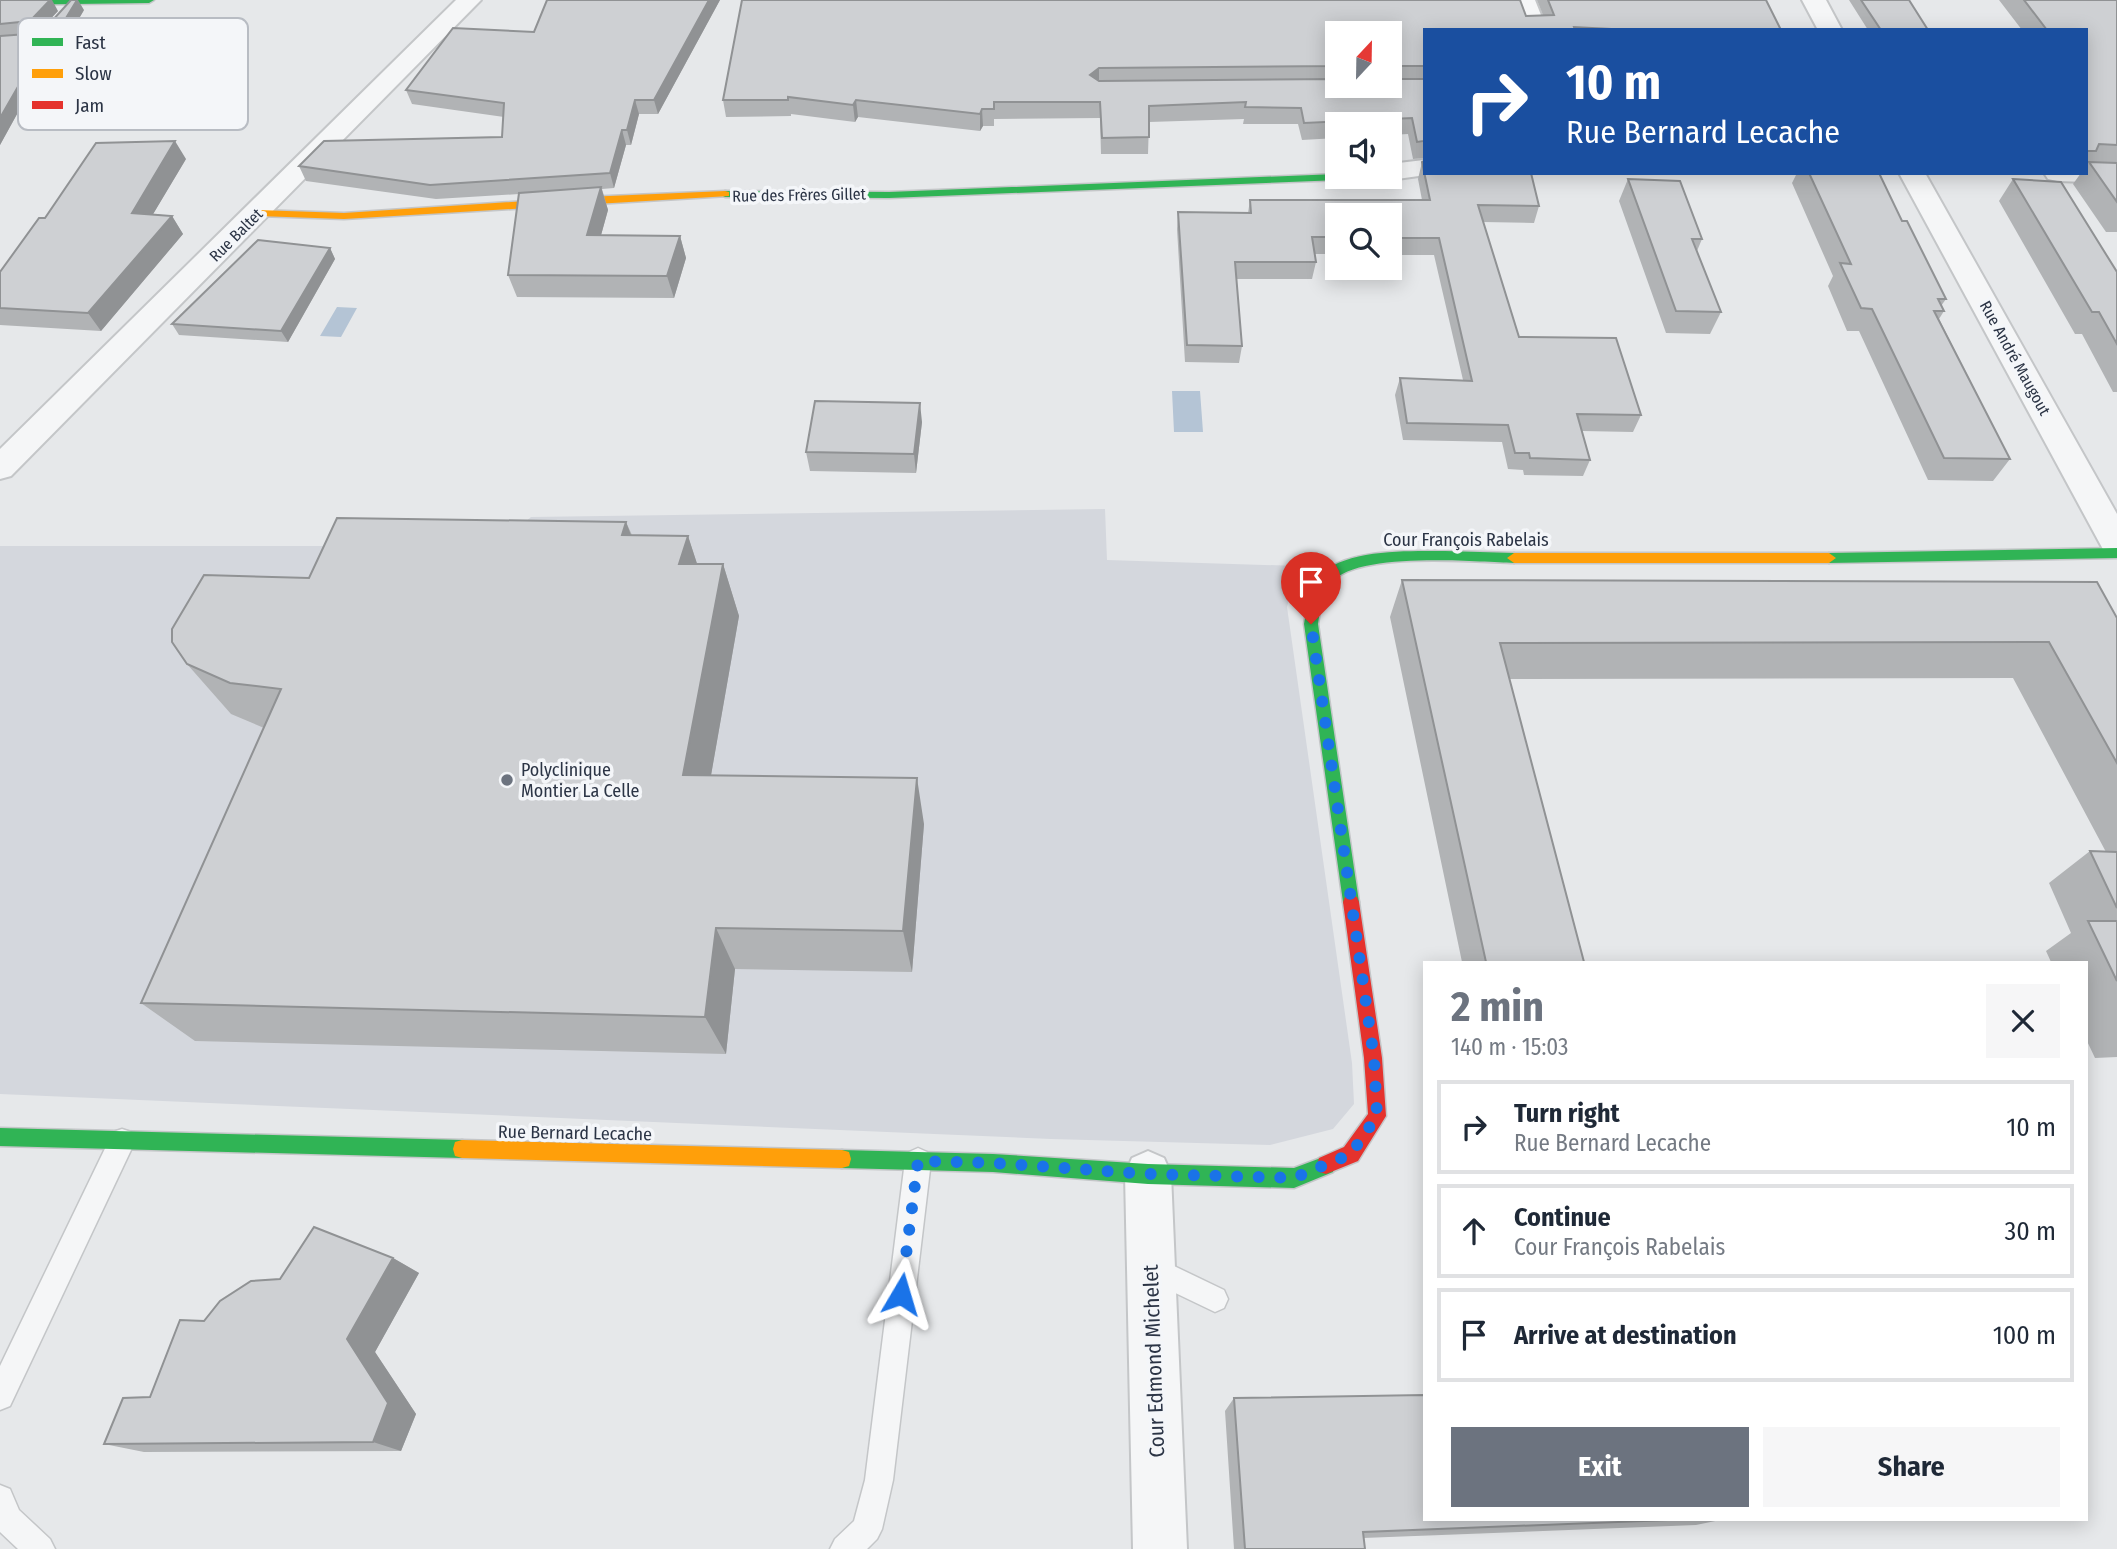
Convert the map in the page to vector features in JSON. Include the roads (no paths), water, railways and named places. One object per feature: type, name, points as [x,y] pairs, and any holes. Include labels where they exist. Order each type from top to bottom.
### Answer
[{"type":"street","points":[[0,2],[54,7],[78,1],[149,0]]},
{"type":"street","name":"Rue Baltet","points":[[0,468],[469,0]]},
{"type":"street","points":[[1523,0],[1534,28]]},
{"type":"street","points":[[1814,0],[1829,28]]},
{"type":"street","points":[[1402,171],[1423,168]]},
{"type":"street","points":[[2088,174],[2117,175]]},
{"type":"street","name":"Rue André Maugout","points":[[1913,175],[2117,544]]},
{"type":"street","name":"Rue des Frères Gillet","points":[[258,213],[312,218],[533,203],[816,192],[889,194],[1325,178]]},
{"type":"street","name":"Cour François Rabelais","points":[[1148,1174],[1294,1178],[1351,1154],[1377,1116],[1374,1058],[1311,624],[1318,588],[1338,568],[1380,558],[1735,559],[2117,553]]},
{"type":"street","name":"Rue Bernard Lecache","points":[[0,1137],[993,1163],[1148,1174]]},
{"type":"street","name":"Cour Edmond Michelet","points":[[1148,1174],[1160,1549]]},
{"type":"lane","points":[[0,1396],[122,1141]]},
{"type":"lane","points":[[845,1549],[867,1529],[879,1479],[918,1161]]},
{"type":"lane","points":[[1151,1268],[1215,1299]]},
{"type":"lane","points":[[0,1499],[8,1520],[40,1549]]},
{"type":"water","points":[[337,307],[357,308],[341,337],[320,336]]},
{"type":"water","points":[[1172,391],[1200,391],[1203,432],[1174,432]]},
{"type":"place","name":"Polyclinique Montier La Celle","points":[[507,780]]}]
